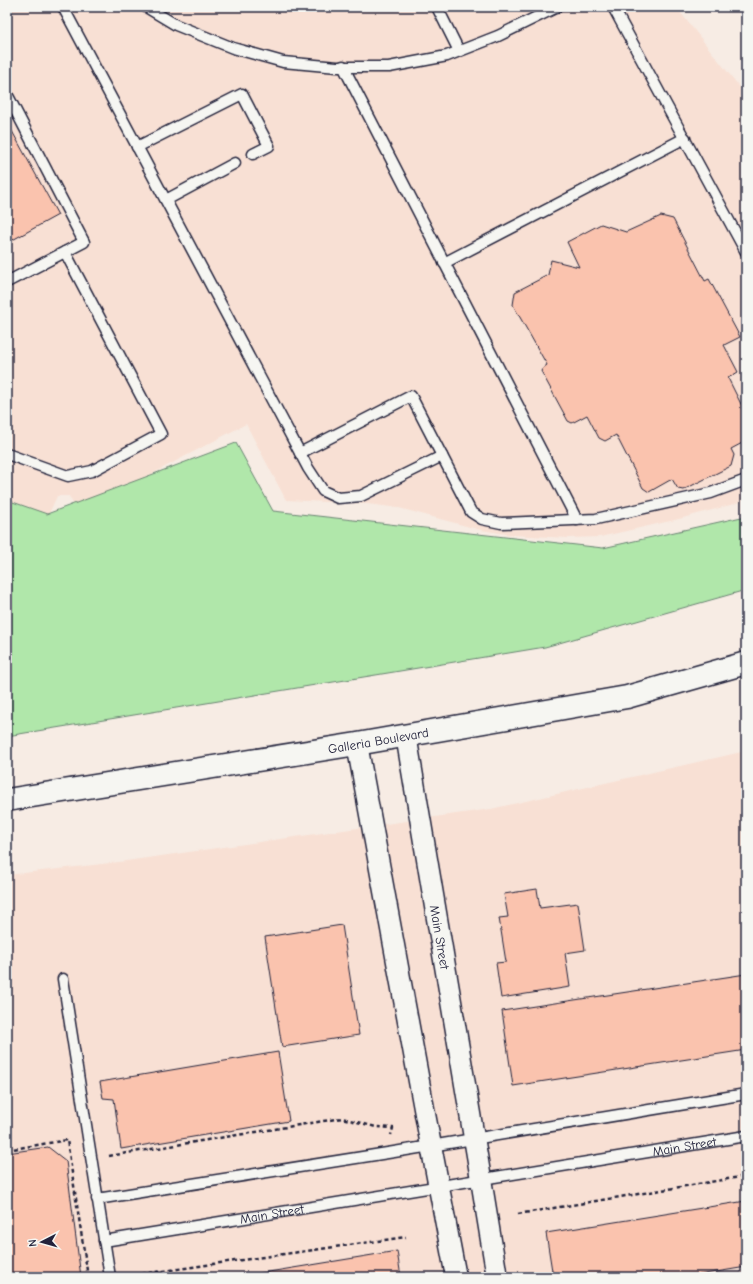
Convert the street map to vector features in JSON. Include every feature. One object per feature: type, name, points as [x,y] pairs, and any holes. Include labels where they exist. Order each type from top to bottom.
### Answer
[{"type":"main road","name":"Galleria Boulevard","points":[[7,800],[357,744],[627,697],[746,663]]},
{"type":"street","name":"Main Street","points":[[406,735],[482,1179],[497,1277]]},
{"type":"street","points":[[357,744],[456,1277]]},
{"type":"lane","points":[[63,7],[300,453],[323,491],[338,498],[361,496],[442,456]]},
{"type":"lane","points":[[146,7],[176,25],[233,48],[283,62],[389,67],[446,56],[498,36],[557,7]]},
{"type":"lane","points":[[436,7],[459,51]]},
{"type":"lane","points":[[613,7],[746,252]]},
{"type":"lane","points":[[343,66],[577,520]]},
{"type":"lane","points":[[7,94],[84,242],[7,282]]},
{"type":"lane","points":[[137,147],[242,94],[269,146],[253,154]]},
{"type":"lane","points":[[444,263],[685,138]]},
{"type":"lane","points":[[166,200],[235,164]]},
{"type":"lane","points":[[7,454],[68,476],[92,471],[161,434],[65,252]]},
{"type":"lane","points":[[300,453],[411,396],[471,512],[482,518],[501,523],[596,519],[710,493],[746,480]]},
{"type":"lane","points":[[63,979],[110,1277]]},
{"type":"lane","points":[[97,1199],[746,1094]]},
{"type":"lane","name":"Main Street","points":[[104,1241],[746,1136]]},
{"type":"path","points":[[109,1156],[342,1118],[376,1127],[392,1128],[391,1135]]},
{"type":"path","points":[[7,1150],[67,1140],[88,1277]]},
{"type":"path","points":[[518,1214],[746,1176]]},
{"type":"path","points":[[128,1276],[406,1237]]},
{"type":"shaded area","points":[[7,7],[676,7],[746,95],[746,499],[734,504],[679,519],[600,537],[568,538],[513,535],[481,530],[399,508],[367,504],[286,500],[246,424],[78,513],[69,496],[57,496],[47,518],[7,499]]},
{"type":"shaded area","points":[[746,751],[746,1277],[7,1277],[7,875],[119,862],[491,809]]},
{"type":"green space","points":[[236,443],[273,511],[603,548],[746,516],[746,590],[545,647],[7,736],[7,500],[47,514]]},
{"type":"building","points":[[7,122],[58,215],[7,243]]},
{"type":"building","points":[[661,216],[673,219],[705,281],[709,279],[740,337],[724,345],[738,372],[728,378],[746,414],[746,441],[731,449],[734,455],[731,466],[683,490],[678,489],[672,479],[649,492],[643,488],[616,435],[605,441],[599,438],[587,415],[572,423],[568,421],[541,371],[547,365],[513,305],[515,292],[548,275],[551,260],[579,267],[567,242],[601,224],[626,232]]},
{"type":"building","points":[[537,889],[540,908],[578,903],[585,950],[565,953],[570,987],[501,998],[496,963],[506,962],[499,918],[508,917],[504,894]]},
{"type":"building","points":[[342,925],[359,1035],[282,1047],[265,937]]},
{"type":"building","points":[[746,974],[746,1050],[513,1086],[502,1011]]},
{"type":"building","points":[[278,1052],[289,1121],[121,1149],[114,1099],[103,1098],[100,1082]]},
{"type":"building","points":[[48,1147],[66,1161],[81,1277],[7,1277],[7,1153]]},
{"type":"building","points":[[746,1201],[746,1267],[687,1277],[553,1277],[546,1233]]},
{"type":"building","points":[[397,1251],[401,1277],[238,1277]]}]
